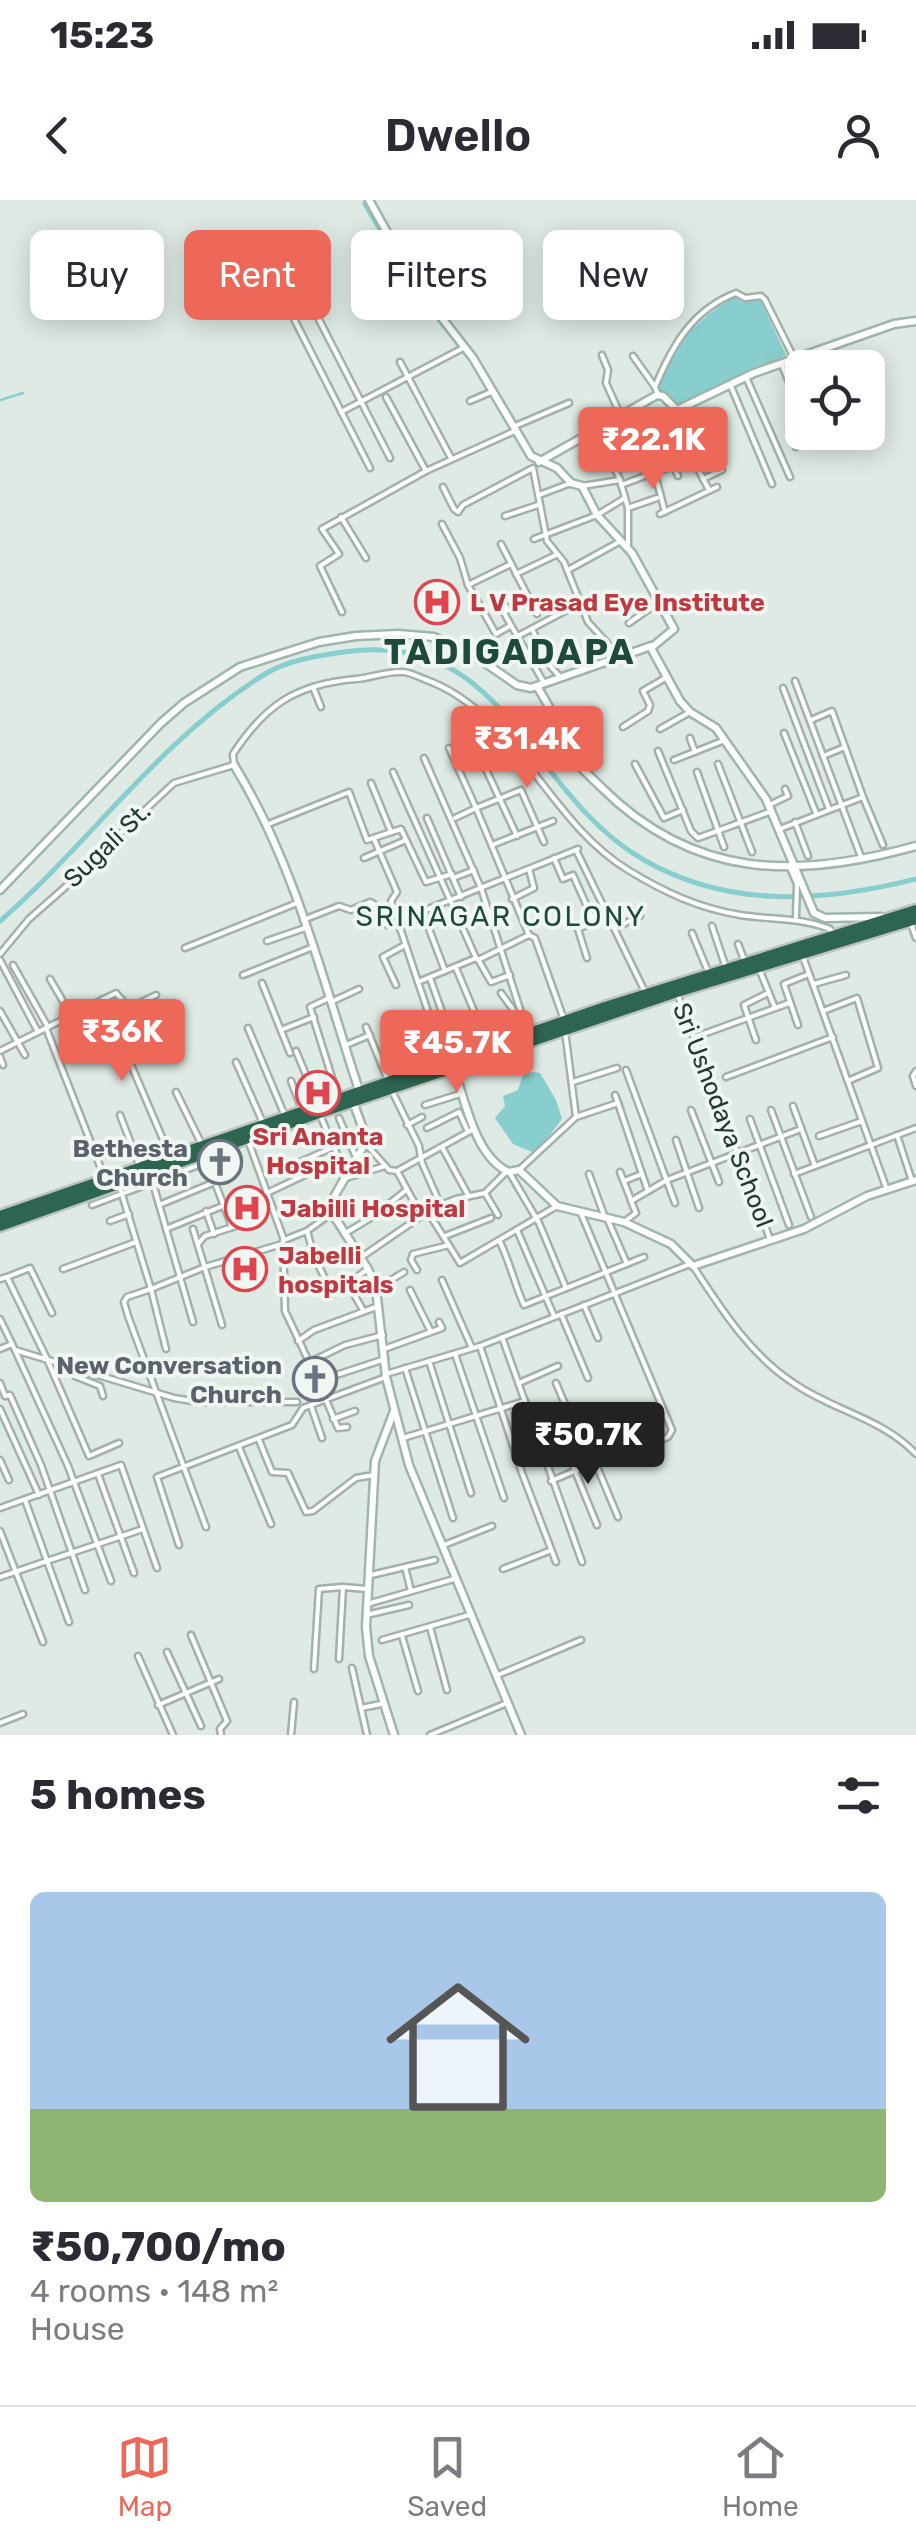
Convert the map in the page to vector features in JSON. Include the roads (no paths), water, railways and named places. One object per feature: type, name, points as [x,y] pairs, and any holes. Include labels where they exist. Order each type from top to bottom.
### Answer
[{"type":"highway","points":[[390,1085],[404,1076],[450,1066],[459,1058],[526,1030],[565,1026],[726,968],[915,914]]},
{"type":"highway","points":[[0,1226],[120,1189],[148,1174],[350,1096],[802,954],[915,914]]},
{"type":"highway","points":[[850,930],[866,919]]},
{"type":"highway","points":[[0,1216],[105,1179],[148,1174],[170,1156],[204,1154],[262,1124],[302,1110],[319,1109]]},
{"type":"street","points":[[369,200],[417,286],[495,390],[516,428],[535,465],[545,537],[568,570],[590,625],[618,656]]},
{"type":"street","points":[[443,487],[458,512],[657,391],[671,347],[679,336],[717,302],[736,292],[745,298],[761,296],[765,300],[790,350]]},
{"type":"street","points":[[295,320],[370,468]]},
{"type":"street","points":[[319,320],[390,458]]},
{"type":"street","points":[[820,350],[894,324],[916,321]]},
{"type":"street","points":[[341,412],[465,347]]},
{"type":"street","points":[[602,354],[608,370],[606,383],[620,414]]},
{"type":"street","points":[[632,356],[673,409],[668,451],[678,476]]},
{"type":"street","points":[[400,362],[451,458]]},
{"type":"street","points":[[673,409],[785,362]]},
{"type":"street","points":[[781,364],[785,373]]},
{"type":"street","points":[[746,376],[790,477]]},
{"type":"street","points":[[730,384],[772,484]]},
{"type":"street","points":[[470,401],[495,390]]},
{"type":"street","points":[[386,397],[426,471]]},
{"type":"street","points":[[342,612],[320,566],[339,554],[322,528],[451,458],[569,403]]},
{"type":"street","points":[[672,426],[679,432],[709,490]]},
{"type":"street","points":[[596,428],[621,482],[628,508],[628,548]]},
{"type":"street","points":[[658,454],[668,451]]},
{"type":"street","points":[[535,465],[557,468],[571,483],[582,486],[621,482],[672,466]]},
{"type":"street","points":[[703,479],[722,470]]},
{"type":"street","points":[[655,474],[663,513],[718,487]]},
{"type":"street","points":[[539,495],[571,483]]},
{"type":"street","points":[[0,890],[161,723],[184,703],[240,667],[338,638],[411,634],[455,644],[514,683],[540,684],[651,646],[674,629],[628,548],[597,515],[582,486]]},
{"type":"street","points":[[534,539],[597,515],[625,498]]},
{"type":"street","points":[[628,508],[659,498]]},
{"type":"street","points":[[505,516],[538,504]]},
{"type":"street","points":[[341,517],[366,558]]},
{"type":"street","points":[[442,524],[460,558],[468,585],[496,634],[510,626]]},
{"type":"street","points":[[568,570],[619,542]]},
{"type":"street","points":[[501,544],[537,614]]},
{"type":"street","points":[[516,574],[556,555]]},
{"type":"street","points":[[468,585],[511,564]]},
{"type":"street","points":[[516,637],[582,602]]},
{"type":"street","points":[[629,623],[660,602]]},
{"type":"street","points":[[505,604],[508,610],[504,613],[540,684],[566,750],[632,813],[702,855],[753,867],[794,869],[862,862],[916,846]]},
{"type":"street","points":[[532,629],[548,663],[559,676]]},
{"type":"street","points":[[651,646],[690,712],[712,724],[726,740],[771,808],[814,913],[825,918],[866,919],[915,914],[916,938]]},
{"type":"street","points":[[350,1096],[344,1045],[332,999],[266,826],[234,765],[235,749],[247,738],[256,720],[286,696],[313,687],[342,679],[404,672],[450,690],[489,722],[524,759],[592,844],[626,869],[666,894],[705,908],[760,918],[796,915],[830,929],[833,935]]},
{"type":"street","points":[[622,727],[648,711],[650,706],[643,692],[667,677]]},
{"type":"street","points":[[795,681],[862,862]]},
{"type":"street","points":[[313,687],[320,707]]},
{"type":"street","points":[[782,688],[828,809]]},
{"type":"street","points":[[811,720],[832,711],[883,845]]},
{"type":"street","points":[[660,729],[690,712]]},
{"type":"street","points":[[784,734],[816,814]]},
{"type":"street","points":[[690,738],[695,752]]},
{"type":"street","points":[[674,760],[726,740]]},
{"type":"street","points":[[824,756],[846,747]]},
{"type":"street","points":[[449,748],[512,899],[528,934],[535,938],[565,1026],[576,1117]]},
{"type":"street","points":[[658,751],[691,831],[698,838],[741,824],[771,808],[788,796],[785,789]]},
{"type":"street","points":[[424,758],[481,888],[526,1030]]},
{"type":"street","points":[[484,763],[517,836]]},
{"type":"street","points":[[635,764],[664,818],[683,810]]},
{"type":"street","points":[[718,764],[752,852]]},
{"type":"street","name":"Sugali St.","points":[[0,957],[29,919],[105,852],[174,782],[234,765]]},
{"type":"street","points":[[393,772],[477,959],[491,982],[510,975]]},
{"type":"street","points":[[697,772],[724,847]]},
{"type":"street","points":[[372,783],[391,832]]},
{"type":"street","points":[[453,819],[522,790],[544,842]]},
{"type":"street","points":[[266,826],[349,792],[366,838],[401,829],[426,882],[474,870]]},
{"type":"street","points":[[780,828],[864,797]]},
{"type":"street","points":[[427,818],[461,897]]},
{"type":"street","points":[[492,845],[553,821]]},
{"type":"street","points":[[794,822],[808,856]]},
{"type":"street","points":[[374,839],[397,892],[390,898],[472,1130]]},
{"type":"street","points":[[364,858],[406,840]]},
{"type":"street","points":[[266,942],[339,906],[351,910],[370,902],[384,925],[398,922],[577,849],[646,994]]},
{"type":"street","points":[[554,858],[563,879],[573,875],[594,922],[578,929],[588,958]]},
{"type":"street","points":[[512,899],[534,888],[528,869]]},
{"type":"street","points":[[794,869],[796,915]]},
{"type":"street","points":[[185,948],[297,902]]},
{"type":"street","points":[[423,912],[445,972]]},
{"type":"street","points":[[614,928],[640,916]]},
{"type":"street","points":[[712,926],[726,968]]},
{"type":"street","points":[[418,982],[502,949],[528,934]]},
{"type":"street","points":[[692,934],[708,974]]},
{"type":"street","points":[[738,944],[745,962]]},
{"type":"street","points":[[396,986],[383,957],[405,945]]},
{"type":"street","points":[[242,975],[313,947]]},
{"type":"street","points":[[802,954],[887,1190]]},
{"type":"street","points":[[0,957],[38,1032]]},
{"type":"street","points":[[13,965],[47,1027],[105,1179]]},
{"type":"street","points":[[455,967],[489,1046]]},
{"type":"street","points":[[759,967],[775,1008]]},
{"type":"street","points":[[798,1025],[784,984],[809,974]]},
{"type":"street","points":[[814,984],[846,975]]},
{"type":"street","points":[[429,977],[459,1058]]},
{"type":"street","points":[[50,979],[71,1015]]},
{"type":"street","points":[[262,983],[345,1177]]},
{"type":"street","points":[[359,988],[312,1005],[367,1140],[332,1202],[332,1213],[376,1290],[386,1375],[409,1466],[521,1735]]},
{"type":"street","name":"Sri Ushodaya School","points":[[677,992],[770,1238]]},
{"type":"street","points":[[756,1040],[744,1008],[746,1003],[768,992]]},
{"type":"street","points":[[3,1065],[0,1054],[17,1042],[104,999],[118,993],[130,1008],[156,994]]},
{"type":"street","points":[[501,994],[526,1030]]},
{"type":"street","points":[[823,1011],[857,998],[878,1068],[848,1080]]},
{"type":"street","points":[[104,999],[170,1156]]},
{"type":"street","points":[[696,1037],[789,1002]]},
{"type":"street","points":[[0,1011],[25,1055]]},
{"type":"street","points":[[280,1031],[314,1017]]},
{"type":"street","points":[[400,1017],[420,1071]]},
{"type":"street","points":[[366,1027],[436,1197],[430,1201],[428,1211]]},
{"type":"street","points":[[248,1028],[285,1116]]},
{"type":"street","points":[[344,1045],[370,1035]]},
{"type":"street","points":[[390,1037],[404,1076]]},
{"type":"street","points":[[726,1077],[833,1038]]},
{"type":"street","points":[[236,1062],[262,1124]]},
{"type":"street","points":[[572,1082],[616,1068]]},
{"type":"street","points":[[626,1070],[675,1203]]},
{"type":"street","points":[[916,1070],[916,1086]]},
{"type":"street","points":[[291,1080],[302,1110]]},
{"type":"street","points":[[176,1092],[216,1181],[232,1228]]},
{"type":"street","points":[[425,1105],[461,1093]]},
{"type":"street","points":[[461,1093],[458,1112],[482,1147],[507,1172],[536,1219],[566,1288]]},
{"type":"street","points":[[615,1094],[648,1191]]},
{"type":"street","points":[[361,1258],[428,1211],[486,1193],[507,1172],[519,1170],[576,1117],[618,1103]]},
{"type":"street","points":[[792,1106],[815,1166]]},
{"type":"street","points":[[692,1110],[719,1182]]},
{"type":"street","points":[[772,1110],[811,1217]]},
{"type":"street","points":[[427,1128],[458,1112]]},
{"type":"street","points":[[120,1115],[159,1204],[193,1322]]},
{"type":"street","points":[[407,1125],[422,1117]]},
{"type":"street","points":[[340,1118],[357,1158]]},
{"type":"street","points":[[750,1119],[789,1225]]},
{"type":"street","points":[[818,1136],[862,1121]]},
{"type":"street","points":[[794,1174],[916,1128]]},
{"type":"street","points":[[397,1171],[472,1130]]},
{"type":"street","points":[[631,1201],[667,1180],[801,1130]]},
{"type":"street","points":[[179,1545],[156,1480],[158,1476],[292,1425],[301,1409],[386,1375],[472,1349],[692,1265],[817,1224],[914,1180],[897,1135]]},
{"type":"street","points":[[248,1138],[282,1242],[284,1308],[338,1429],[347,1427]]},
{"type":"street","points":[[676,1140],[699,1208]]},
{"type":"street","points":[[366,1144],[384,1166],[397,1171],[406,1190],[428,1211],[460,1263],[557,1206]]},
{"type":"street","points":[[442,1146],[468,1196]]},
{"type":"street","points":[[293,1165],[334,1147]]},
{"type":"street","points":[[345,1177],[384,1166]]},
{"type":"street","points":[[519,1170],[557,1206],[606,1215],[672,1244],[692,1265],[731,1322],[784,1376],[812,1394],[878,1424],[916,1454]]},
{"type":"street","points":[[620,1172],[636,1213],[624,1222]]},
{"type":"street","points":[[166,1229],[206,1211],[267,1194],[305,1174]]},
{"type":"street","points":[[589,1174],[627,1264]]},
{"type":"street","points":[[624,1182],[642,1174]]},
{"type":"street","points":[[159,1204],[216,1181]]},
{"type":"street","points":[[92,1205],[120,1189],[166,1349]]},
{"type":"street","points":[[344,1234],[406,1190]]},
{"type":"street","points":[[486,1193],[498,1214]]},
{"type":"street","points":[[198,1244],[201,1239],[256,1219],[250,1200]]},
{"type":"street","points":[[206,1211],[214,1234]]},
{"type":"street","points":[[580,1211],[672,1433],[609,1461]]},
{"type":"street","points":[[206,1527],[124,1302],[205,1267],[282,1242],[307,1231],[332,1213]]},
{"type":"street","points":[[110,1221],[128,1214]]},
{"type":"street","points":[[445,1236],[491,1218]]},
{"type":"street","points":[[193,1229],[222,1324]]},
{"type":"street","points":[[518,1230],[554,1316]]},
{"type":"street","points":[[307,1231],[325,1282],[348,1284],[368,1270]]},
{"type":"street","points":[[499,1240],[524,1305],[644,1257]]},
{"type":"street","points":[[63,1269],[136,1242]]},
{"type":"street","points":[[418,1270],[413,1254],[449,1245]]},
{"type":"street","points":[[52,1313],[30,1268],[3,1278],[47,1358],[89,1456],[120,1444]]},
{"type":"street","points":[[376,1290],[404,1272]]},
{"type":"street","points":[[442,1280],[472,1349]]},
{"type":"street","points":[[348,1284],[363,1310]]},
{"type":"street","points":[[410,1290],[431,1332]]},
{"type":"street","points":[[584,1305],[598,1338]]},
{"type":"street","points":[[298,1341],[314,1330],[380,1306]]},
{"type":"street","points":[[561,1314],[588,1378]]},
{"type":"street","points":[[1,1322],[74,1482],[111,1581]]},
{"type":"street","points":[[384,1349],[442,1328],[439,1322]]},
{"type":"street","points":[[308,1363],[346,1345],[382,1335]]},
{"type":"street","points":[[502,1337],[582,1562]]},
{"type":"street","points":[[0,1349],[12,1344]]},
{"type":"street","points":[[480,1346],[556,1562]]},
{"type":"street","points":[[15,1350],[159,1394],[199,1402],[297,1402]]},
{"type":"street","points":[[455,1354],[504,1498]]},
{"type":"street","points":[[318,1381],[385,1358]]},
{"type":"street","points":[[429,1361],[471,1493]]},
{"type":"street","points":[[70,1366],[76,1376],[100,1386],[104,1396]]},
{"type":"street","points":[[519,1383],[558,1366]]},
{"type":"street","points":[[404,1368],[453,1518]]},
{"type":"street","points":[[556,1383],[596,1462],[618,1517]]},
{"type":"street","points":[[0,1384],[2,1397],[10,1395],[50,1491],[85,1590]]},
{"type":"street","points":[[402,1438],[525,1401]]},
{"type":"street","points":[[311,1406],[322,1438]]},
{"type":"street","points":[[0,1410],[39,1496]]},
{"type":"street","points":[[394,1735],[369,1656],[366,1615],[374,1475],[379,1446],[395,1410]]},
{"type":"street","points":[[333,1419],[355,1411]]},
{"type":"street","points":[[258,1438],[272,1472],[288,1472],[306,1512],[356,1478],[374,1475]]},
{"type":"street","points":[[594,1442],[570,1454],[596,1526]]},
{"type":"street","points":[[238,1447],[271,1524]]},
{"type":"street","points":[[0,1460],[9,1480]]},
{"type":"street","points":[[551,1481],[596,1462]]},
{"type":"street","points":[[0,1508],[122,1464],[157,1568]]},
{"type":"street","points":[[98,1472],[134,1573]]},
{"type":"street","points":[[25,1500],[69,1622]]},
{"type":"street","points":[[440,1547],[492,1526]]},
{"type":"street","points":[[0,1577],[142,1528]]},
{"type":"street","points":[[0,1531],[43,1642]]},
{"type":"street","points":[[502,1569],[552,1551]]},
{"type":"street","points":[[367,1576],[435,1560]]},
{"type":"street","points":[[405,1566],[411,1591]]},
{"type":"street","points":[[367,1604],[455,1579]]},
{"type":"street","points":[[314,1670],[319,1588],[367,1589]]},
{"type":"street","points":[[339,1659],[343,1588]]},
{"type":"street","points":[[366,1615],[409,1605]]},
{"type":"street","points":[[382,1640],[469,1615]]},
{"type":"street","points":[[430,1628],[447,1690]]},
{"type":"street","points":[[191,1635],[228,1721],[220,1729],[221,1735]]},
{"type":"street","points":[[402,1636],[418,1691]]},
{"type":"street","points":[[496,1676],[581,1640]]},
{"type":"street","points":[[167,1652],[201,1726]]},
{"type":"street","points":[[138,1656],[172,1735]]},
{"type":"street","points":[[352,1668],[366,1735]]},
{"type":"street","points":[[158,1705],[220,1679]]},
{"type":"street","points":[[290,1735],[294,1702]]},
{"type":"street","points":[[361,1708],[383,1703]]},
{"type":"street","points":[[430,1735],[507,1703]]},
{"type":"street","points":[[0,1723],[23,1714]]},
{"type":"water","points":[[735,297],[742,302],[760,299],[785,355],[675,406],[657,388],[688,335]]},
{"type":"water","points":[[540,1073],[562,1119],[532,1152],[513,1144],[495,1118],[505,1106],[503,1096],[518,1090],[523,1075]]},
{"type":"waterway","points":[[363,203],[379,230]]},
{"type":"waterway","points":[[0,400],[23,393]]},
{"type":"waterway","points":[[0,921],[159,760],[227,700],[283,665],[344,652],[399,651],[444,665],[480,689],[604,831],[644,860],[676,876],[743,894],[778,896],[847,893],[916,879]]},
{"type":"place","name":"L V Prasad Eye Institute","points":[[437,602]]},
{"type":"place","name":"Sri Ananta Hospital","points":[[318,1093]]},
{"type":"place","name":"Bethesta Church","points":[[220,1162]]},
{"type":"place","name":"Jabilli Hospital","points":[[247,1208]]},
{"type":"place","name":"Jabelli hospitals","points":[[245,1269]]},
{"type":"place","name":"New Conversation Church","points":[[315,1379]]},
{"type":"district","name":"TADIGADAPA","points":[[510,652]]},
{"type":"district","name":"SRINAGAR COLONY","points":[[501,916]]}]
